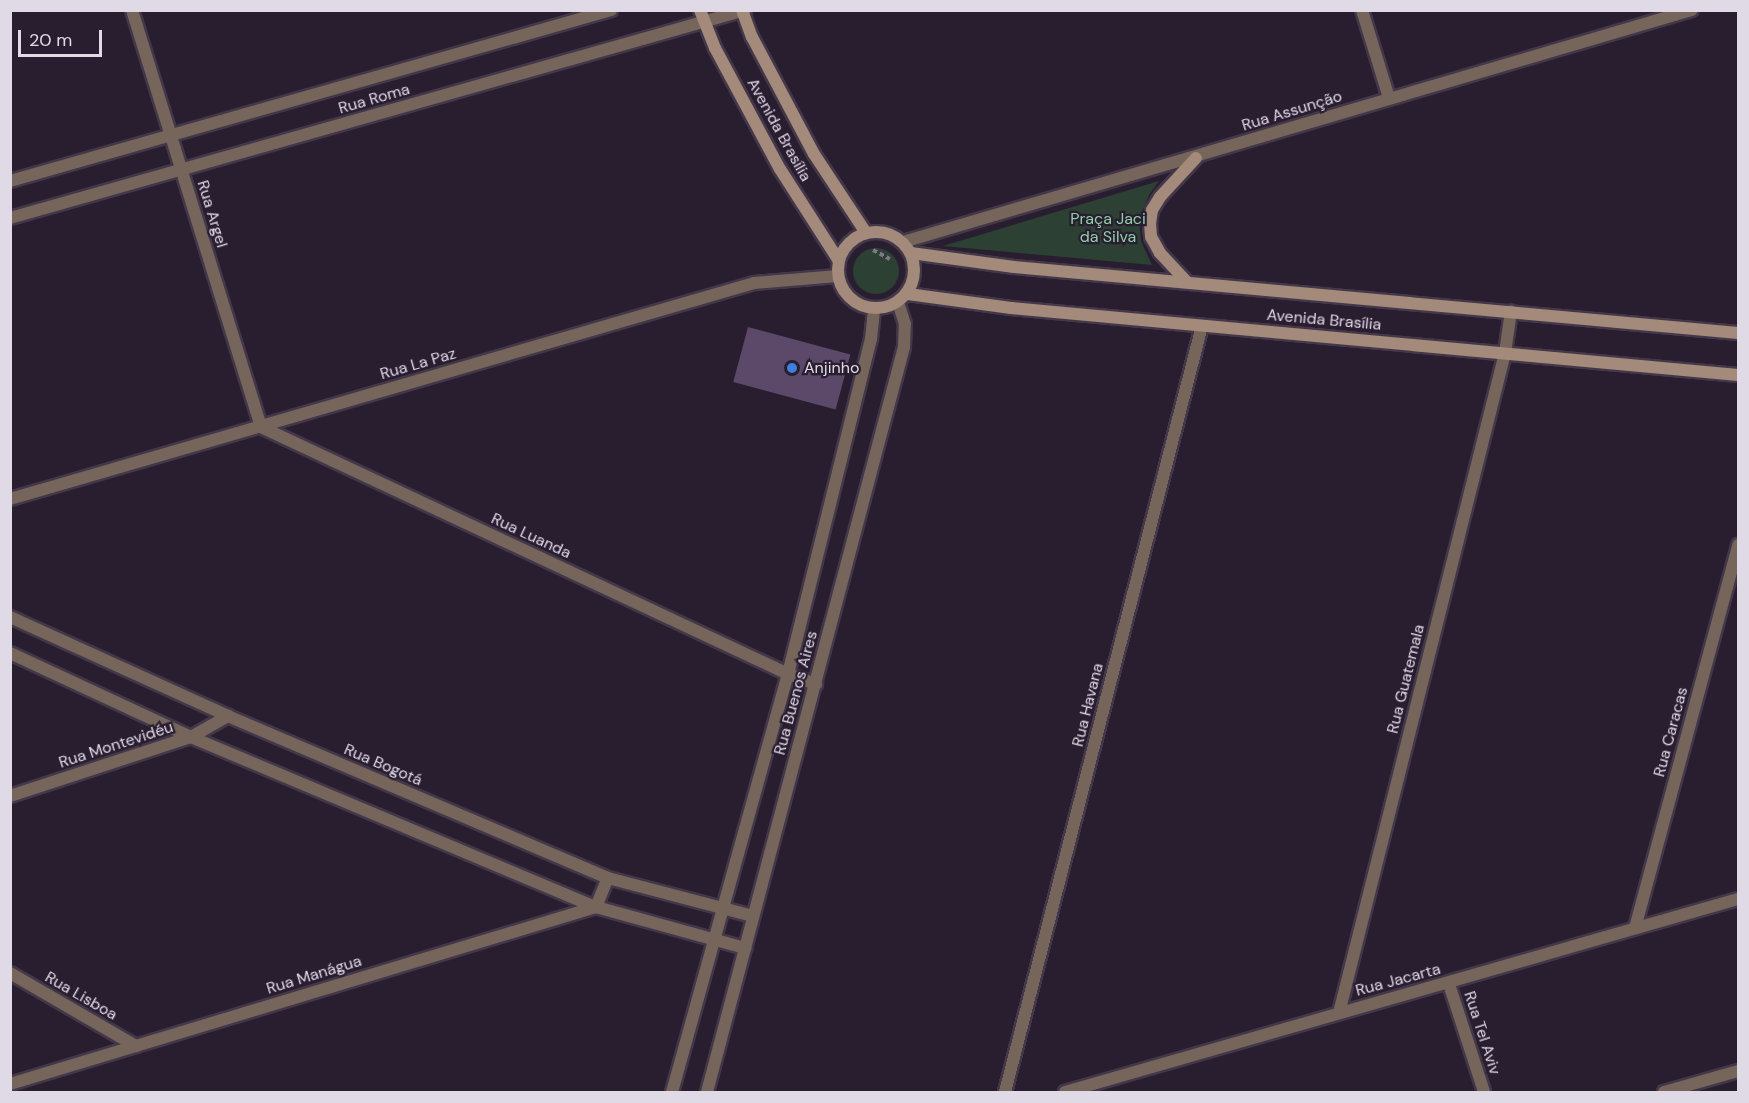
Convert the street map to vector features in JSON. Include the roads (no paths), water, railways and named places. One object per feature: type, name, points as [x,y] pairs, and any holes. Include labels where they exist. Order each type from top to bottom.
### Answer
[{"type":"street","name":"Rua Argel","points":[[132,10],[261,427]]},
{"type":"street","name":"Rua Roma","points":[[10,181],[611,10]]},
{"type":"street","points":[[1362,10],[1389,99]]},
{"type":"street","name":"Rua Assunção","points":[[903,242],[1196,158],[1692,10]]},
{"type":"street","name":"Rua Roma","points":[[10,218],[181,170],[702,16],[743,11]]},
{"type":"street","name":"Avenida Brasília","points":[[743,11],[752,37],[814,154],[866,233]]},
{"type":"street","name":"Avenida Brasília","points":[[702,16],[715,48],[780,169],[839,261]]},
{"type":"street","points":[[1187,282],[1160,253],[1151,237],[1150,224],[1152,210],[1160,197],[1196,158]]},
{"type":"street","points":[[879,232],[892,235],[903,242],[911,253],[915,273],[908,294],[887,308],[874,309],[861,306],[850,299],[838,276],[839,261],[844,249],[854,239],[866,233],[879,232]]},
{"type":"street","name":"Avenida Brasília","points":[[911,253],[1014,267],[1738,333]]},
{"type":"street","name":"Rua La Paz","points":[[10,499],[754,284],[838,276]]},
{"type":"street","name":"Avenida Brasília","points":[[908,294],[1011,308],[1738,375]]},
{"type":"street","name":"Rua Buenos Aires","points":[[707,1092],[904,347],[905,324],[898,302]]},
{"type":"street","name":"Rua Buenos Aires","points":[[672,1092],[788,674],[871,339],[874,309]]},
{"type":"street","name":"Rua Guatemala","points":[[1339,1013],[1505,353],[1511,311]]},
{"type":"street","name":"Rua Havana","points":[[1005,1092],[1202,326]]},
{"type":"street","name":"Rua Luanda","points":[[261,427],[788,674],[816,684]]},
{"type":"street","name":"Rua Caracas","points":[[1635,928],[1738,545]]},
{"type":"street","name":"Rua Bogotá","points":[[10,617],[228,716],[608,878],[753,916]]},
{"type":"street","points":[[10,654],[191,737],[596,907],[745,948]]},
{"type":"street","name":"Rua Montevidéu","points":[[10,796],[191,737],[228,716]]},
{"type":"street","points":[[596,907],[608,878]]},
{"type":"street","name":"Rua Jacarta","points":[[1065,1092],[1339,1013],[1449,984],[1738,899]]},
{"type":"street","name":"Rua Manágua","points":[[10,1084],[596,907]]},
{"type":"street","name":"Rua Lisboa","points":[[10,973],[136,1047]]},
{"type":"street","name":"Rua Tel Aviv","points":[[1449,984],[1484,1092]]},
{"type":"street","points":[[1664,1092],[1738,1071]]},
{"type":"place","name":"Anjinho","points":[[792,368]]},
{"type":"park label","name":"Praça Jaci da Silva","points":[[1108,228]]}]
